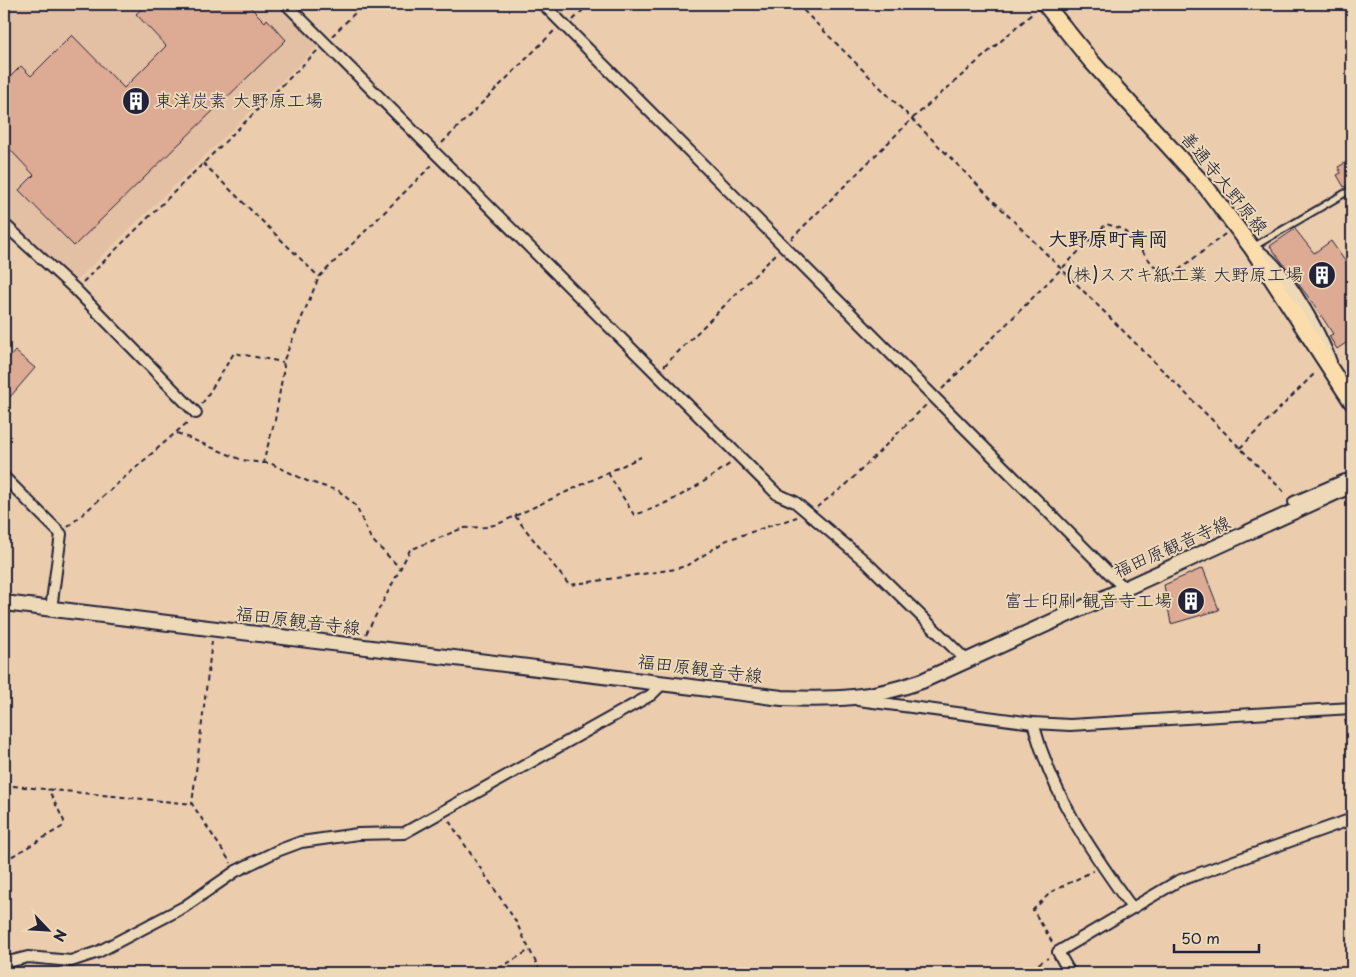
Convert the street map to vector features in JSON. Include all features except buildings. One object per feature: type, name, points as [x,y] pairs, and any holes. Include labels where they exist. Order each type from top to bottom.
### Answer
[{"type":"main road","name":"善通寺大野原線","points":[[1041,7],[1206,187],[1252,248],[1352,402]]},
{"type":"main road","name":"福田原観音寺線","points":[[4,603],[782,698],[850,699],[894,691],[967,661],[1352,486]]},
{"type":"street","points":[[286,4],[777,494],[794,502],[809,513],[866,562],[967,661]]},
{"type":"street","points":[[543,4],[1125,589]]},
{"type":"street","points":[[4,224],[75,290],[196,413]]},
{"type":"street","points":[[1252,248],[1264,254],[1307,311],[1325,343],[1338,382]]},
{"type":"street","points":[[4,477],[61,534],[51,609]]},
{"type":"street","points":[[1294,502],[1345,480],[1352,482]]},
{"type":"street","points":[[4,963],[28,957],[70,961],[98,952],[184,907],[236,871],[277,851],[308,841],[358,834],[404,833],[651,695],[664,683]]},
{"type":"street","points":[[850,699],[1070,725],[1150,722],[1352,708]]},
{"type":"street","points":[[1032,722],[1060,800],[1132,908]]},
{"type":"street","points":[[1070,973],[1058,952],[1178,881],[1352,819]]},
{"type":"lane","points":[[1252,248],[1352,189]]},
{"type":"path","points":[[75,290],[364,4]]},
{"type":"path","points":[[263,463],[275,420],[284,367],[283,362],[318,278],[564,25],[589,4]]},
{"type":"path","points":[[797,4],[1294,502]]},
{"type":"path","points":[[657,374],[912,119],[1041,7]]},
{"type":"path","points":[[202,163],[318,278]]},
{"type":"path","points":[[516,516],[569,585],[676,569],[690,564],[728,540],[809,513],[847,484],[1106,224],[1123,229],[1166,280],[1236,226]]},
{"type":"path","points":[[61,534],[177,433],[196,413],[234,353],[283,362]]},
{"type":"path","points":[[1240,448],[1325,362]]},
{"type":"path","points":[[177,433],[242,460],[270,463],[307,481],[339,491],[356,506],[371,538],[400,568]]},
{"type":"path","points":[[358,646],[372,624],[410,550],[463,528],[486,527],[516,516],[641,457]]},
{"type":"path","points":[[608,473],[634,515],[655,509],[685,495],[740,457]]},
{"type":"path","points":[[213,630],[192,804],[236,871]]},
{"type":"path","points":[[1341,708],[1352,740]]},
{"type":"path","points":[[4,784],[192,804]]},
{"type":"path","points":[[4,860],[62,827],[64,821],[48,789]]},
{"type":"path","points":[[442,811],[515,920],[541,973]]},
{"type":"path","points":[[1022,973],[1058,952],[1033,910],[1051,892],[1103,867]]},
{"type":"path","points":[[491,973],[530,950]]},
{"type":"shaded area","points":[[4,4],[279,4],[319,45],[75,282],[4,219]]},
{"type":"place","name":"東洋炭素 大野原工場","points":[[136,101]]},
{"type":"place","name":"(株)スズキ紙工業 大野原工場","points":[[1322,275]]},
{"type":"place","name":"富士印刷 観音寺工場","points":[[1191,601]]},
{"type":"district","name":"大野原町青岡","points":[[1108,239]]}]
